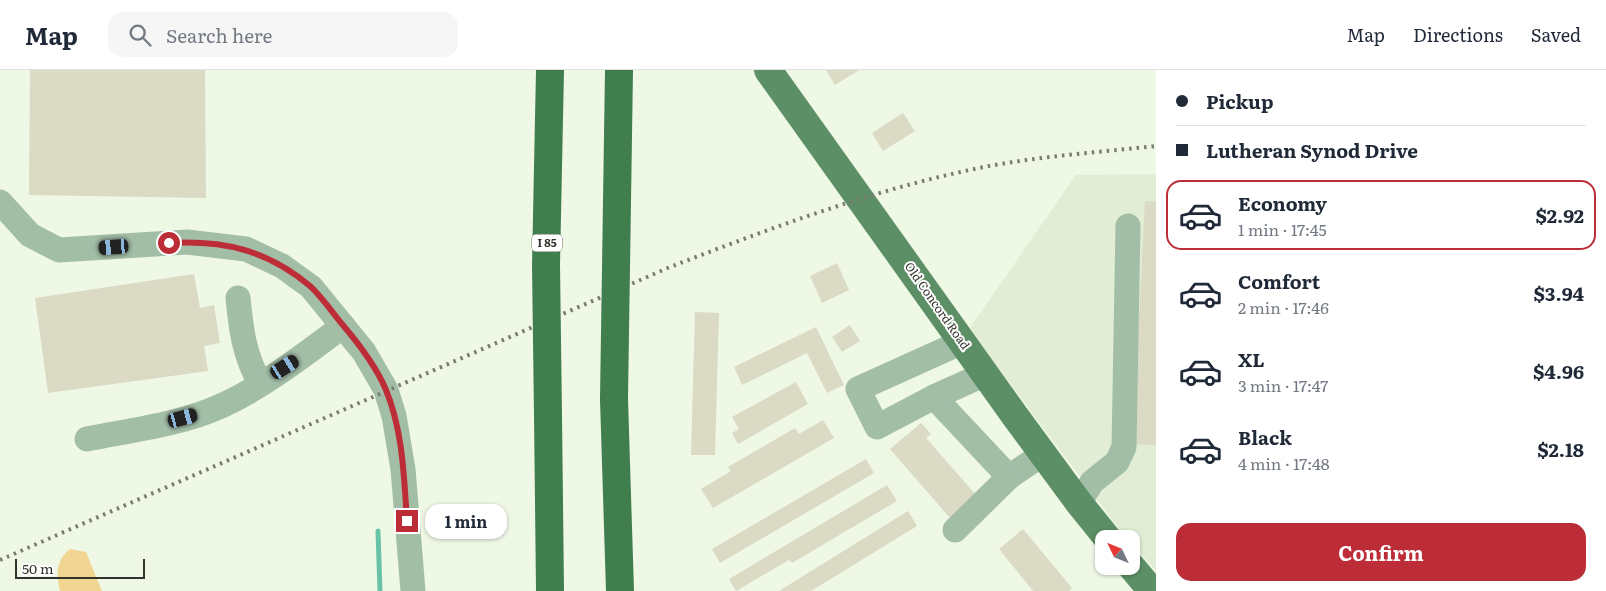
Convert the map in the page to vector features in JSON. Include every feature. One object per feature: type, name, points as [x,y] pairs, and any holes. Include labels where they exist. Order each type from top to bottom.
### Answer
[{"type":"highway","name":"I 85","points":[[550,70],[546,265],[550,591]]},
{"type":"highway","points":[[619,70],[614,399],[620,591]]},
{"type":"main road","name":"Old Concord Road","points":[[768,70],[985,374],[1101,530]]},
{"type":"main road","points":[[1139,575],[1152,591]]},
{"type":"street","points":[[0,202],[30,235],[59,250],[187,242],[246,248],[282,266],[312,288],[374,367],[386,390],[394,416],[403,469],[412,591]]},
{"type":"street","points":[[1079,503],[1092,482],[1117,462],[1124,446],[1128,226]]},
{"type":"street","points":[[238,298],[243,344],[251,367],[260,383]]},
{"type":"street","points":[[86,439],[202,413],[222,406],[260,383],[343,326]]},
{"type":"street","points":[[962,342],[858,389],[876,428],[934,397],[985,374]]},
{"type":"street","points":[[934,397],[1008,477]]},
{"type":"street","points":[[955,530],[1008,477],[1043,454]]},
{"type":"shaded area","points":[[1156,174],[1156,571],[1140,553],[1140,530],[1120,530],[969,329],[1076,175]]},
{"type":"shaded area","points":[[70,549],[86,552],[102,591],[60,591],[58,568],[65,553]]},
{"type":"building","points":[[30,70],[205,70],[206,198],[29,195]]},
{"type":"building","points":[[826,70],[859,70],[835,85]]},
{"type":"building","points":[[903,113],[915,131],[883,151],[872,133]]},
{"type":"building","points":[[1145,201],[1156,202],[1156,445],[1128,444],[1138,339]]},
{"type":"building","points":[[837,263],[849,290],[822,303],[810,276]]},
{"type":"building","points":[[194,274],[200,308],[214,305],[220,343],[204,346],[208,371],[48,393],[35,298]]},
{"type":"building","points":[[695,312],[719,313],[715,455],[691,455]]},
{"type":"building","points":[[850,325],[860,341],[842,352],[832,337]]},
{"type":"building","points":[[816,327],[844,385],[827,393],[807,353],[742,385],[734,367]]},
{"type":"building","points":[[796,382],[808,404],[738,444],[732,433],[739,429],[732,417]]},
{"type":"building","points":[[823,420],[834,438],[713,508],[701,489],[731,471],[728,467],[795,428],[799,434]]},
{"type":"building","points":[[921,423],[931,434],[926,438],[976,495],[950,518],[890,449]]},
{"type":"building","points":[[866,459],[874,473],[720,563],[712,549]]},
{"type":"building","points":[[887,485],[897,501],[792,563],[789,560],[736,591],[729,579]]},
{"type":"building","points":[[908,511],[917,526],[811,591],[779,591]]},
{"type":"building","points":[[1023,529],[1072,588],[1069,591],[1033,591],[999,549]]},
{"type":"waterway","points":[[378,531],[380,591]]},
{"type":"railway","points":[[0,560],[670,267],[779,226],[890,190],[988,166],[1084,153],[1156,146]]},
{"type":"route","points":[[169,243],[187,242],[246,248],[282,266],[312,288],[364,352],[386,390],[394,416],[403,469],[407,521]]}]
